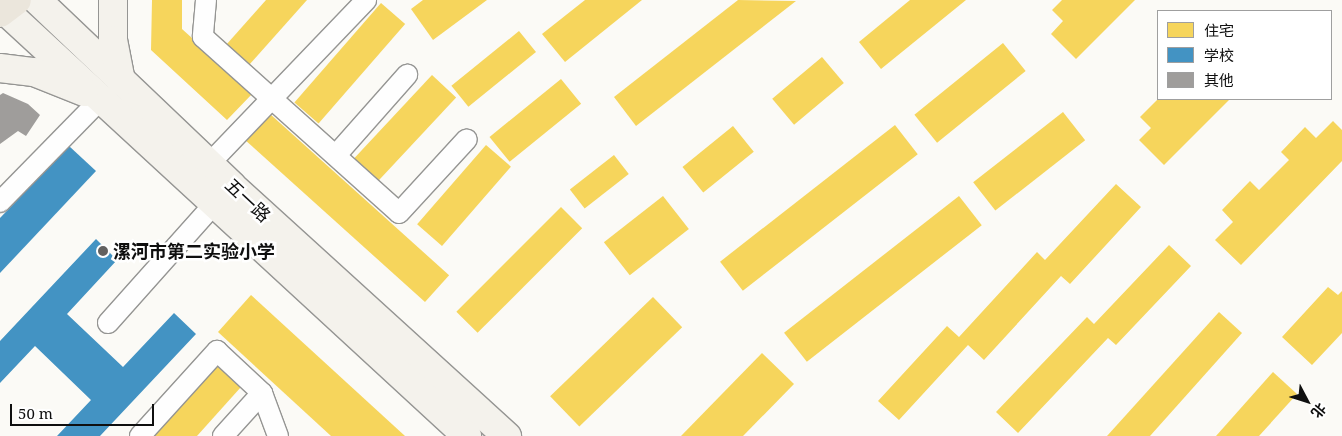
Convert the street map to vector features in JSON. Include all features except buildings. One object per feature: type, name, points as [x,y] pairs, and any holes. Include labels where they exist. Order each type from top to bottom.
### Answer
[{"type":"street","name":"五一路","points":[[38,0],[209,164],[507,436]]},
{"type":"street","points":[[113,0],[113,40],[121,81]]},
{"type":"street","points":[[206,0],[203,37],[273,97],[399,214],[467,139]]},
{"type":"street","points":[[209,164],[366,0]]},
{"type":"street","name":"五一路","points":[[5,8],[214,204],[467,436]]},
{"type":"street","points":[[0,68],[34,72],[101,99],[0,202]]},
{"type":"street","points":[[336,154],[406,75]]},
{"type":"street","points":[[108,323],[214,204]]},
{"type":"street","points":[[140,436],[217,351],[262,393],[278,436]]},
{"type":"street","points":[[223,436],[262,393]]},
{"type":"place","name":"漯河市第二实验小学","points":[[103,251]]}]
